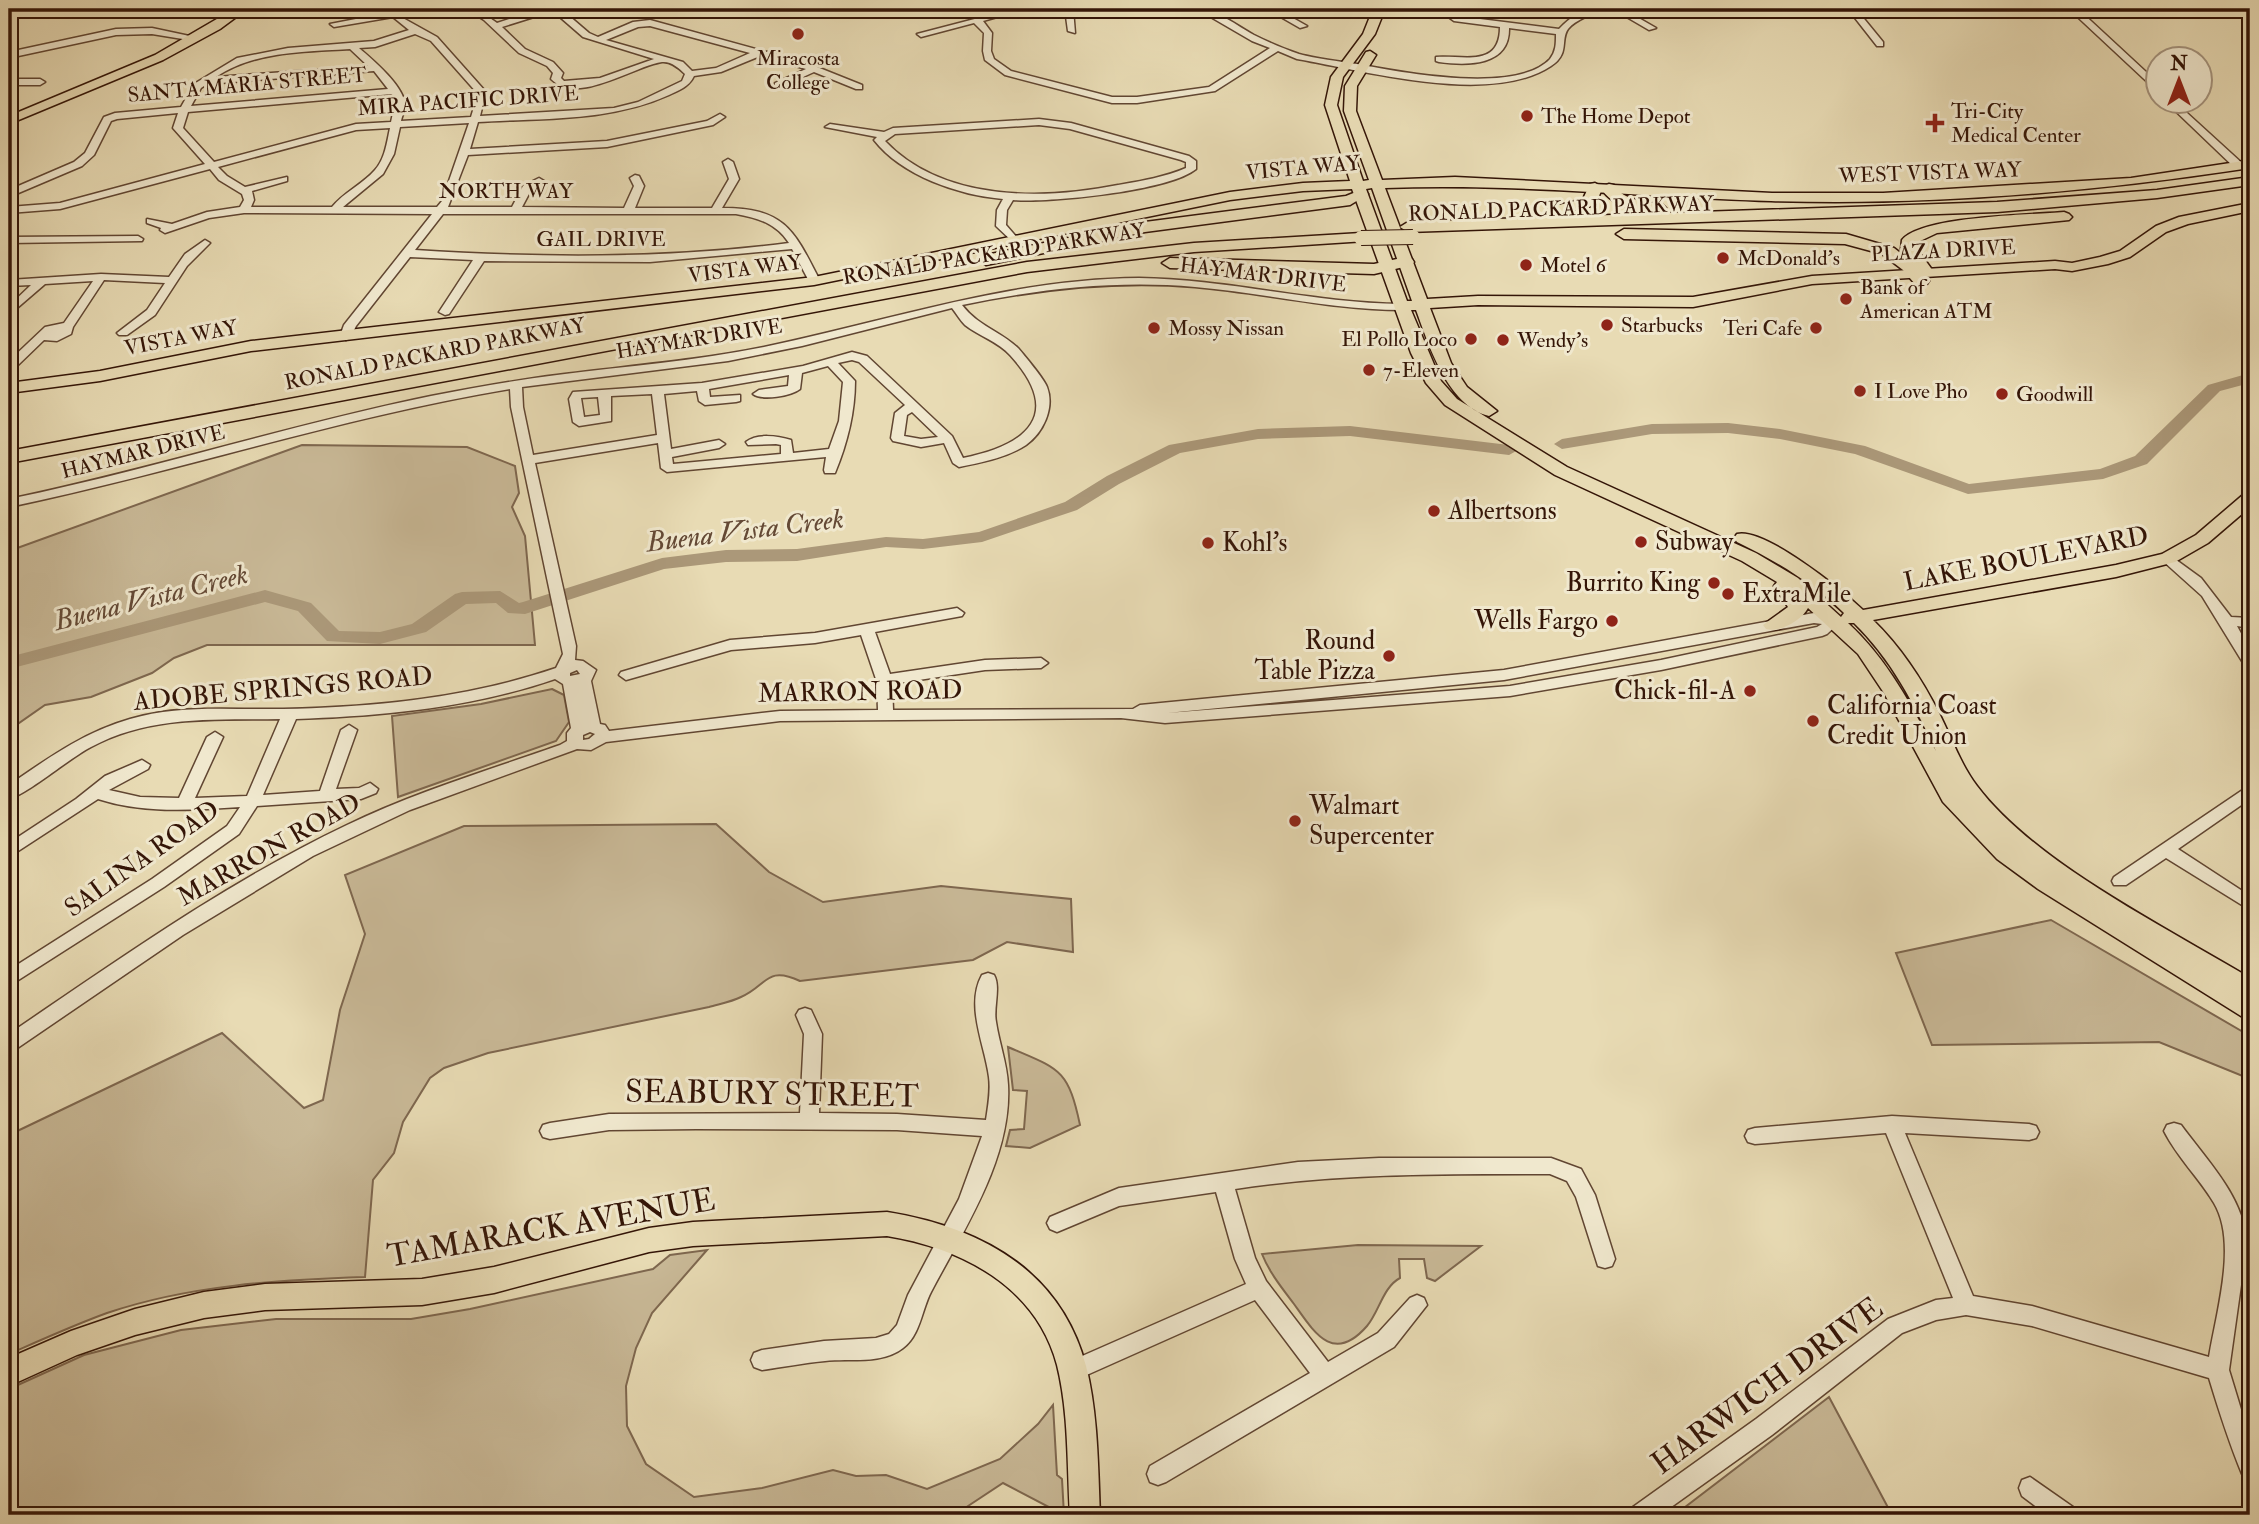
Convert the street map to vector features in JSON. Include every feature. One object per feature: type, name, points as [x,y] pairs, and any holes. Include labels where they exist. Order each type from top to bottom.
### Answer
[{"type":"highway","name":"RONALD PACKARD PARKWAY","points":[[9,457],[950,281],[1118,254],[1409,228],[1931,209],[2096,200],[2250,181]]},
{"type":"highway","points":[[1409,228],[1570,209],[1590,202],[1602,188],[1625,203],[1645,208],[1807,205],[1931,209]]},
{"type":"highway","points":[[908,278],[1145,228],[1350,200],[1359,189]]},
{"type":"highway","points":[[1645,208],[1631,201],[1630,197],[1655,190]]},
{"type":"highway","name":"RONALD PACKARD PARKWAY","points":[[1409,228],[1583,231],[1990,217],[2127,208],[2250,192]]},
{"type":"highway","points":[[1925,277],[1909,243],[1914,236],[1926,231],[2127,208]]},
{"type":"highway","name":"RONALD PACKARD PARKWAY","points":[[9,444],[1054,252],[1139,242],[1322,230],[1359,231]]},
{"type":"highway","points":[[1583,231],[1846,239],[1888,251],[1925,277]]},
{"type":"highway","points":[[950,281],[1144,263],[1387,268],[1406,262]]},
{"type":"main road","points":[[9,113],[190,37],[229,9]]},
{"type":"main road","points":[[9,120],[190,37],[241,9]]},
{"type":"main road","points":[[1379,9],[1369,34],[1337,77],[1331,105],[1424,366],[1488,411],[1557,453],[1646,497],[1757,544],[1808,575],[1858,617],[1905,669],[1939,730],[1952,764],[1974,798],[2020,844],[2060,873],[2250,989]]},
{"type":"main road","points":[[1376,47],[1350,86],[1350,111],[1406,262],[1441,379],[1451,402],[1561,471],[1650,514],[1740,552],[1791,582],[1865,650],[1882,674],[1951,797],[1974,823],[2015,860],[2046,883],[2250,1009]]},
{"type":"main road","name":"WEST VISTA WAY","points":[[1602,188],[1827,198],[1973,194],[2131,182],[2245,165]]},
{"type":"main road","name":"VISTA WAY","points":[[9,388],[100,376],[219,350],[814,281],[1230,197],[1359,189],[1378,183],[1455,181],[1602,188]]},
{"type":"main road","name":"PLAZA DRIVE","points":[[1402,307],[1555,304],[1674,310],[1817,287],[1925,277],[2063,271],[2125,254],[2161,229],[2184,220],[2250,207]]},
{"type":"main road","points":[[1561,471],[1575,471],[1635,499],[1646,497]]},
{"type":"main road","name":"LAKE BOULEVARD","points":[[1834,621],[2116,572],[2168,558],[2202,539],[2250,498]]},
{"type":"main road","points":[[1740,552],[1770,574],[1798,602],[1798,609],[1773,625]]},
{"type":"main road","points":[[1934,770],[1945,772],[1963,795],[1974,798]]},
{"type":"main road","name":"TAMARACK AVENUE","points":[[9,1372],[71,1343],[135,1321],[204,1305],[265,1297],[422,1292],[494,1280],[649,1240],[693,1234],[887,1224],[915,1227],[948,1236],[994,1258],[1029,1289],[1065,1346],[1072,1371],[1080,1434],[1085,1515]]},
{"type":"street","points":[[334,24],[396,11],[426,9]]},
{"type":"street","points":[[471,9],[496,26],[522,51],[554,67],[558,73],[556,79],[562,84],[612,78],[662,59]]},
{"type":"street","points":[[496,26],[549,9]]},
{"type":"street","points":[[556,9],[586,35],[680,64],[690,74],[718,70],[761,52]]},
{"type":"street","points":[[762,9],[801,9]]},
{"type":"street","points":[[920,34],[1022,9]]},
{"type":"street","points":[[1069,9],[1072,31]]},
{"type":"street","points":[[1201,9],[1275,49],[1361,68],[1446,82],[1508,79],[1539,70],[1552,62],[1560,50],[1561,32],[1572,20],[1595,9]]},
{"type":"street","points":[[1271,9],[1303,26]]},
{"type":"street","points":[[1448,9],[1447,13],[1454,19],[1561,32]]},
{"type":"street","points":[[1618,9],[1652,28]]},
{"type":"street","points":[[1852,9],[1880,44]]},
{"type":"street","points":[[2073,9],[2144,76]]},
{"type":"street","points":[[346,336],[350,325],[406,253],[425,234],[447,202],[466,152],[483,94],[434,39],[403,23],[396,11]]},
{"type":"street","points":[[975,20],[986,28],[988,33],[987,51],[990,60],[1007,73],[1111,100],[1137,100],[1212,89],[1275,49]]},
{"type":"street","points":[[598,40],[636,24],[650,23],[761,52],[859,87]]},
{"type":"street","points":[[1439,59],[1464,61],[1487,57],[1500,50],[1504,43],[1505,25]]},
{"type":"street","points":[[9,55],[116,32],[152,31],[190,37]]},
{"type":"street","points":[[244,210],[250,200],[245,190],[223,178],[178,128],[192,91],[240,60],[288,51],[389,40],[416,31]]},
{"type":"street","points":[[335,210],[344,199],[379,172],[389,154],[398,124],[400,104],[395,91],[376,68],[352,46]]},
{"type":"street","points":[[205,81],[376,68]]},
{"type":"street","points":[[778,85],[813,69]]},
{"type":"street","name":"MIRA PACIFIC DRIVE","points":[[9,210],[60,206],[211,165],[281,141],[356,127],[625,109],[677,89],[687,83],[690,74]]},
{"type":"street","points":[[9,82],[40,82]]},
{"type":"street","name":"SANTA MARIA STREET","points":[[9,194],[78,164],[89,155],[107,119],[122,114],[395,91]]},
{"type":"street","points":[[2187,116],[2245,165]]},
{"type":"street","points":[[466,152],[633,141],[710,123],[720,117]]},
{"type":"street","points":[[1048,123],[1071,126],[1191,161],[1191,169],[1116,189],[1041,200],[1009,198],[975,193],[935,178],[901,159],[881,143],[880,137],[884,135],[893,131],[1048,123]]},
{"type":"street","points":[[830,127],[884,135]]},
{"type":"street","points":[[715,211],[734,179],[728,162]]},
{"type":"street","points":[[628,211],[639,186],[635,177]]},
{"type":"street","points":[[245,190],[283,179]]},
{"type":"street","points":[[514,211],[527,188],[539,181]]},
{"type":"street","points":[[1009,198],[1002,210],[1001,226],[1014,240]]},
{"type":"street","name":"NORTH WAY","points":[[151,221],[167,229],[207,215],[244,210],[747,212],[768,217],[784,226],[814,281]]},
{"type":"street","points":[[9,240],[138,239]]},
{"type":"street","points":[[123,333],[129,325],[153,312],[191,251],[205,243]]},
{"type":"street","name":"GAIL DRIVE","points":[[406,253],[481,257],[670,259],[739,254],[795,245]]},
{"type":"street","points":[[445,312],[481,257]]},
{"type":"street","points":[[9,283],[101,277],[172,280]]},
{"type":"street","points":[[12,364],[43,334],[57,337],[67,332],[66,327],[101,277]]},
{"type":"street","name":"HAYMAR DRIVE","points":[[9,503],[418,404],[516,384],[731,358],[955,304],[1052,285],[1112,281],[1200,284],[1317,303],[1402,307]]},
{"type":"street","points":[[9,312],[40,283]]},
{"type":"street","points":[[604,393],[607,418],[579,422],[575,399],[578,396],[604,393],[702,387],[831,363],[852,356],[863,359],[948,439],[959,463],[998,453],[1031,434],[1038,424],[1042,399],[1037,377],[1013,350],[969,322],[955,304]]},
{"type":"street","points":[[830,470],[832,453],[839,443],[849,397],[849,381],[831,363]]},
{"type":"street","points":[[759,394],[794,389],[796,369]]},
{"type":"street","points":[[516,384],[517,407],[570,669],[587,734]]},
{"type":"street","points":[[702,387],[705,401],[736,397]]},
{"type":"street","points":[[658,391],[667,468],[832,453]]},
{"type":"street","points":[[911,407],[901,413],[897,438],[921,443],[948,439]]},
{"type":"street","points":[[528,460],[662,438]]},
{"type":"street","points":[[752,442],[777,440],[787,443],[787,457]]},
{"type":"street","points":[[665,453],[719,444]]},
{"type":"street","points":[[2168,558],[2206,587],[2250,663]]},
{"type":"street","points":[[626,675],[730,646],[815,638],[957,612]]},
{"type":"street","name":"MARRON ROAD","points":[[1121,713],[1166,705],[1430,684],[1504,675],[1814,618],[1834,621]]},
{"type":"street","name":"MARRON ROAD","points":[[9,1044],[219,902],[302,855],[410,804],[566,749],[587,734],[766,717],[1121,713],[1165,718],[1510,691],[1691,659],[1822,631],[1834,621]]},
{"type":"street","points":[[2227,621],[2250,623]]},
{"type":"street","points":[[866,629],[884,683]]},
{"type":"street","points":[[879,715],[878,692],[884,683],[985,665],[1041,663]]},
{"type":"street","name":"ADOBE SPRINGS ROAD","points":[[9,793],[95,737],[135,722],[167,718],[350,713],[473,696],[536,682],[570,669]]},
{"type":"street","name":"SALINA ROAD","points":[[9,979],[233,830],[253,802],[290,714]]},
{"type":"street","points":[[326,796],[349,730]]},
{"type":"street","points":[[184,804],[215,737]]},
{"type":"street","points":[[9,852],[119,775],[142,765]]},
{"type":"street","points":[[96,792],[137,804],[184,804],[253,802],[361,793],[370,789]]},
{"type":"street","points":[[2120,881],[2250,791]]},
{"type":"street","points":[[2166,850],[2250,904]]},
{"type":"street","points":[[762,1360],[831,1350],[876,1350],[896,1342],[910,1327],[915,1302],[987,1160],[995,1129],[999,1094],[985,1011],[988,980]]},
{"type":"street","points":[[805,1015],[813,1034],[809,1120]]},
{"type":"street","name":"SEABURY STREET","points":[[550,1131],[609,1122],[809,1120],[897,1122],[995,1129]]},
{"type":"street","points":[[1892,1124],[1966,1305]]},
{"type":"street","points":[[1755,1136],[1892,1124],[2029,1132]]},
{"type":"street","points":[[2174,1131],[2222,1198],[2232,1220],[2242,1276],[2218,1370],[2233,1423],[2250,1466]]},
{"type":"street","points":[[1057,1223],[1119,1197],[1298,1171],[1379,1166],[1551,1166],[1574,1175],[1586,1195],[1605,1259]]},
{"type":"street","points":[[1223,1182],[1245,1259],[1259,1288],[1325,1376]]},
{"type":"street","points":[[1072,1371],[1259,1288]]},
{"type":"street","points":[[1158,1474],[1386,1340],[1417,1305]]},
{"type":"street","name":"HARWICH DRIVE","points":[[1641,1515],[1808,1394],[1895,1326],[1937,1310],[1966,1305],[2032,1316],[2218,1370]]},
{"type":"street","points":[[2030,1488],[2065,1515]]},
{"type":"shaded area","points":[[302,445],[467,447],[515,466],[519,493],[512,507],[525,536],[535,645],[207,645],[174,658],[152,673],[91,697],[45,705],[9,730],[9,551]]},
{"type":"shaded area","points":[[552,689],[564,695],[569,722],[556,741],[398,797],[392,716],[481,704]]},
{"type":"shaded area","points":[[716,824],[769,872],[823,902],[941,886],[1071,899],[1073,952],[1007,942],[973,960],[800,981],[780,975],[773,976],[750,992],[725,1003],[488,1053],[444,1068],[430,1078],[403,1122],[394,1153],[373,1180],[365,1277],[267,1282],[170,1296],[107,1313],[9,1354],[9,1135],[222,1033],[304,1108],[323,1100],[340,1010],[365,934],[345,875],[464,826]]},
{"type":"shaded area","points":[[2051,920],[2250,1036],[2250,1079],[2159,1042],[1932,1045],[1896,953]]},
{"type":"shaded area","points":[[1008,1047],[1039,1060],[1059,1073],[1071,1092],[1080,1125],[1030,1148],[1006,1146],[1010,1130],[1024,1129],[1027,1091],[1013,1090]]},
{"type":"shaded area","points":[[1358,1245],[1481,1246],[1435,1281],[1427,1278],[1424,1259],[1399,1259],[1400,1278],[1389,1287],[1367,1326],[1344,1343],[1334,1344],[1317,1334],[1309,1325],[1276,1280],[1262,1254]]},
{"type":"shaded area","points":[[707,1250],[652,1313],[636,1348],[626,1386],[627,1426],[646,1464],[694,1497],[762,1488],[833,1470],[856,1476],[886,1475],[927,1489],[1000,1459],[1038,1424],[1053,1405],[1057,1475],[1062,1479],[1064,1515],[1003,1483],[962,1510],[961,1515],[9,1515],[9,1389],[84,1355],[181,1330],[276,1319],[411,1319],[470,1309],[653,1269],[670,1255]]},
{"type":"shaded area","points":[[1829,1397],[1892,1515],[1675,1515],[1676,1514]]},
{"type":"waterway","name":"Buena Vista Creek","points":[[1562,444],[1652,429],[1728,428],[1780,434],[1859,450],[1968,489],[2103,474],[2141,460],[2214,388],[2250,378]]},
{"type":"waterway","name":"Buena Vista Creek","points":[[9,663],[265,596],[305,607],[334,637],[380,638],[419,628],[462,598],[500,597],[515,609],[525,608],[662,564],[726,556],[797,555],[886,542],[923,544],[982,537],[1071,506],[1113,480],[1175,449],[1258,434],[1350,431],[1509,450]]},
{"type":"place","name":"Miracosta College","points":[[798,34]]},
{"type":"place","name":"The Home Depot","points":[[1527,116]]},
{"type":"place","name":"Tri-City Medical Center","points":[[1935,123]]},
{"type":"place","name":"McDonald's","points":[[1723,258]]},
{"type":"place","name":"Motel 6","points":[[1526,265]]},
{"type":"place","name":"Bank of American ATM","points":[[1846,299]]},
{"type":"place","name":"Starbucks","points":[[1607,325]]},
{"type":"place","name":"Mossy Nissan","points":[[1154,328]]},
{"type":"place","name":"Teri Cafe","points":[[1816,328]]},
{"type":"place","name":"El Pollo Loco","points":[[1471,339]]},
{"type":"place","name":"Wendy's","points":[[1503,340]]},
{"type":"place","name":"7-Eleven","points":[[1369,370]]},
{"type":"place","name":"I Love Pho","points":[[1860,391]]},
{"type":"place","name":"Goodwill","points":[[2002,394]]},
{"type":"place","name":"Albertsons","points":[[1434,511]]},
{"type":"place","name":"Subway","points":[[1641,542]]},
{"type":"place","name":"Kohl's","points":[[1208,543]]},
{"type":"place","name":"Burrito King","points":[[1714,583]]},
{"type":"place","name":"ExtraMile","points":[[1728,594]]},
{"type":"place","name":"Wells Fargo","points":[[1612,621]]},
{"type":"place","name":"Round Table Pizza","points":[[1389,656]]},
{"type":"place","name":"Chick-fil-A","points":[[1750,691]]},
{"type":"place","name":"California Coast Credit Union","points":[[1813,721]]},
{"type":"place","name":"Walmart Supercenter","points":[[1295,821]]}]
